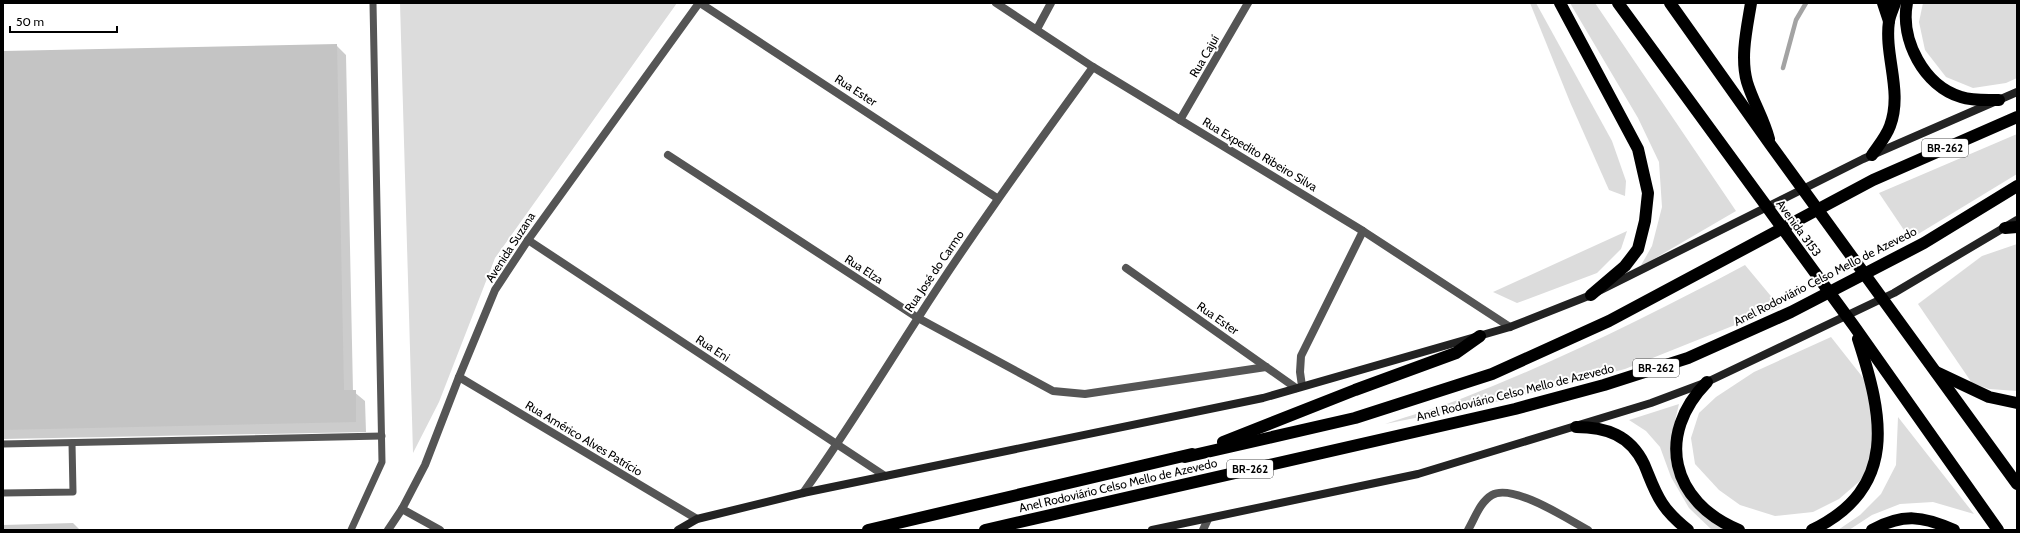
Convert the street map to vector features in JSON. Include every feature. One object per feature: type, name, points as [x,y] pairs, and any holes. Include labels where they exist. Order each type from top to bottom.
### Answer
[{"type":"highway","points":[[1560,3],[1638,149],[1648,193],[1645,221],[1638,249],[1625,266],[1591,295]]},
{"type":"highway","name":"Avenida 3153","points":[[1618,3],[1854,326],[1998,530]]},
{"type":"highway","points":[[1670,3],[1770,144],[2017,484]]},
{"type":"highway","points":[[1751,3],[1745,41],[1745,66],[1747,81],[1766,125],[1770,144]]},
{"type":"highway","points":[[1867,157],[1882,141],[1890,126],[1896,100],[1889,43],[1889,21],[1883,3]]},
{"type":"highway","points":[[1889,21],[1895,3]]},
{"type":"highway","points":[[1907,3],[1905,16],[1907,37],[1916,58],[1932,78],[1953,94],[1962,98],[1999,100]]},
{"type":"highway","name":"Anel Rodoviário Celso Mello de Azevedo","points":[[1185,457],[1355,418],[1492,374],[1609,321],[1873,180],[2017,117]]},
{"type":"highway","name":"Anel Rodoviário Celso Mello de Azevedo","points":[[985,530],[1515,408],[1604,385],[1688,358],[1791,312],[1924,242],[2017,186]]},
{"type":"highway","points":[[1812,530],[1833,519],[1853,501],[1867,483],[1876,455],[1878,421],[1876,403],[1868,370],[1854,326]]},
{"type":"highway","points":[[1185,457],[1355,390],[1456,353],[1480,336]]},
{"type":"highway","points":[[1934,371],[1988,397],[2017,403]]},
{"type":"highway","points":[[1707,382],[1692,398],[1683,414],[1676,440],[1677,464],[1681,476],[1695,498],[1721,521],[1739,530]]},
{"type":"highway","points":[[1576,427],[1590,427],[1611,431],[1632,446],[1642,460],[1662,503],[1688,530]]},
{"type":"highway","name":"BR-262","points":[[868,530],[1185,457]]},
{"type":"highway","points":[[1872,530],[1895,520],[1912,518],[1930,520],[1954,530]]},
{"type":"main road","name":"BR-262","points":[[1480,336],[1510,327],[1591,295],[1867,157],[2017,92]]},
{"type":"main road","name":"BR-262","points":[[1152,530],[1418,474],[1651,403],[1707,382],[1894,293],[2011,227],[2017,220]]},
{"type":"main road","points":[[678,530],[697,519],[803,493],[940,463],[1263,398],[1480,336]]},
{"type":"street","name":"Rua Ester","points":[[700,3],[998,198]]},
{"type":"street","name":"Avenida Suzana","points":[[388,530],[402,509],[425,466],[459,377],[495,290],[528,240],[700,3]]},
{"type":"street","name":"Rua Expedito Ribeiro Silva","points":[[996,3],[1037,28],[1093,67],[1364,231],[1510,327]]},
{"type":"street","points":[[1037,28],[1051,3]]},
{"type":"street","name":"Rua Cajuí","points":[[1180,120],[1248,3]]},
{"type":"street","name":"Rua José do Carmo","points":[[803,493],[838,444],[918,318],[998,198],[1093,67]]},
{"type":"street","name":"Rua Elza","points":[[668,156],[918,318],[1053,392],[1085,394],[1266,367]]},
{"type":"street","points":[[1299,387],[1301,356],[1364,231]]},
{"type":"street","name":"Rua Eni","points":[[528,240],[885,476]]},
{"type":"street","name":"Rua Ester","points":[[1126,268],[1266,367],[1299,387]]},
{"type":"street","name":"Rua Américo Alves Patrício","points":[[459,377],[697,519]]},
{"type":"street","points":[[1468,530],[1484,501],[1494,494],[1506,492],[1520,495],[1588,530]]},
{"type":"street","points":[[402,509],[440,530]]},
{"type":"street","points":[[1203,530],[1208,519]]},
{"type":"lane","points":[[351,530],[382,462],[373,3]]},
{"type":"lane","points":[[3,444],[382,436]]},
{"type":"lane","points":[[3,493],[73,492],[72,443]]},
{"type":"shaded area","points":[[400,3],[677,3],[495,258],[439,402],[413,453]]},
{"type":"shaded area","points":[[1530,3],[1536,3],[1612,141],[1626,181],[1625,196],[1609,190],[1570,102]]},
{"type":"shaded area","points":[[1570,3],[1595,3],[1736,211],[1640,267],[1652,246],[1662,207],[1659,162],[1638,118]]},
{"type":"shaded area","points":[[1923,3],[2017,3],[2017,78],[2006,83],[1973,88],[1946,77],[1925,50],[1919,22]]},
{"type":"shaded area","points":[[2017,134],[2017,174],[1910,239],[1879,193]]},
{"type":"shaded area","points":[[1627,231],[1621,249],[1597,273],[1517,303],[1493,292]]},
{"type":"shaded area","points":[[2017,244],[2017,391],[1989,389],[1972,383],[1918,304],[1982,256]]},
{"type":"shaded area","points":[[1745,265],[1780,307],[1625,369],[1505,400],[1385,424],[1454,402],[1535,368],[1641,319]]},
{"type":"shaded area","points":[[1831,337],[1868,384],[1878,413],[1868,474],[1839,499],[1813,512],[1775,516],[1740,505],[1719,490],[1695,464],[1691,438],[1699,413],[1716,397],[1754,372]]},
{"type":"shaded area","points":[[1679,404],[1671,445],[1671,459],[1677,481],[1690,501],[1698,510],[1717,525],[1727,530],[1712,530],[1689,508],[1671,477],[1660,447],[1646,431],[1629,420]]},
{"type":"shaded area","points":[[1898,417],[1974,514],[1933,502],[1900,504],[1872,515],[1849,530],[1838,530],[1860,515],[1881,494],[1896,465]]},
{"type":"building","points":[[337,44],[344,390],[356,390],[356,422],[3,430],[3,51]]},
{"type":"waterway","points":[[1783,68],[1796,20],[1806,3]]}]
